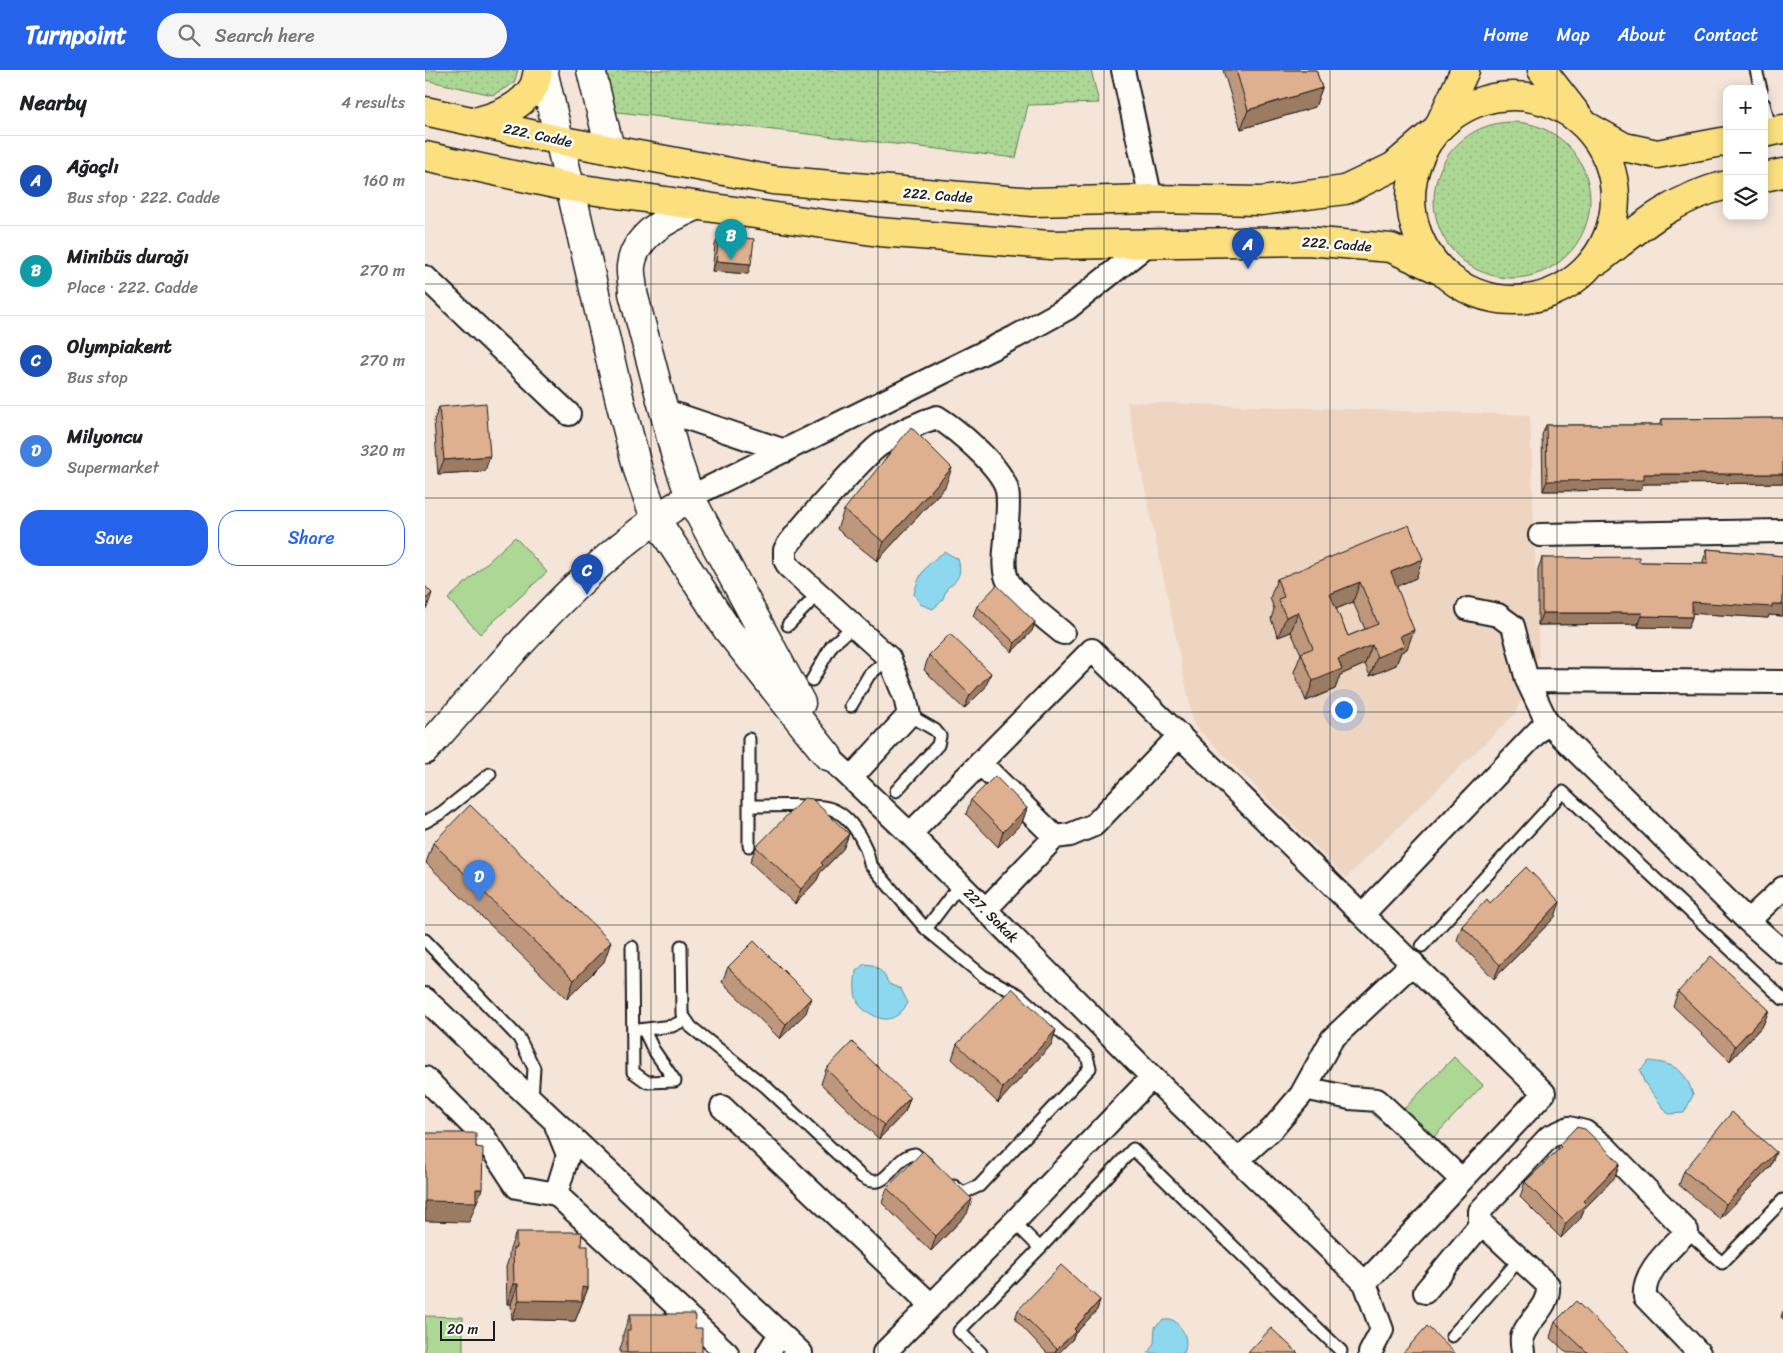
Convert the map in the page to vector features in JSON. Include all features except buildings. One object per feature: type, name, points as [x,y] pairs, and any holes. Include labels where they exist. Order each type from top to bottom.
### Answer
[{"type":"main road","points":[[474,122],[494,118],[521,102],[534,86],[538,70]]},
{"type":"main road","points":[[1465,70],[1438,128],[1421,154],[1412,184],[1412,216],[1423,246],[1442,271],[1468,290],[1499,300],[1508,300],[1532,299],[1563,288],[1654,216],[1701,191],[1723,187]]},
{"type":"main road","points":[[1542,70],[1604,150],[1614,181],[1615,212],[1606,242],[1588,268]]},
{"type":"main road","name":"222. Cadde","points":[[425,111],[558,140],[773,180],[916,194],[1033,202],[1151,199],[1261,201],[1345,190],[1393,167],[1464,108],[1495,97],[1527,97],[1559,106],[1585,125]]},
{"type":"main road","points":[[1585,125],[1624,147],[1657,154],[1723,142]]},
{"type":"main road","name":"222. Cadde","points":[[425,156],[569,188],[879,232],[1050,245],[1147,245],[1307,241],[1391,248],[1442,271]]},
{"type":"main road","points":[[1768,176],[1783,173]]},
{"type":"street","points":[[543,70],[569,188],[638,470],[655,518],[727,629],[828,756]]},
{"type":"street","points":[[591,70],[609,150]]},
{"type":"street","points":[[1123,70],[1151,199]]},
{"type":"street","points":[[694,207],[669,218],[648,234],[635,253],[631,266],[633,293],[663,410],[690,497],[778,658],[828,756]]},
{"type":"street","points":[[425,750],[565,594],[655,518],[690,497],[785,452],[1069,308],[1147,245]]},
{"type":"street","points":[[425,277],[569,414]]},
{"type":"street","points":[[663,410],[785,452]]},
{"type":"street","points":[[851,778],[909,715],[905,697],[889,658],[789,567],[785,560],[786,546],[879,445],[921,421],[937,417],[949,425],[1003,478],[1007,504],[1004,566],[1008,581],[1027,602],[1063,633]]},
{"type":"street","points":[[1540,534],[1783,531]]},
{"type":"street","points":[[1468,609],[1498,615],[1513,626],[1527,680],[1547,722],[1748,921],[1783,952]]},
{"type":"street","points":[[910,834],[1092,650],[1363,914],[1417,954],[1544,1093],[1365,1283],[1382,1330],[1370,1353]]},
{"type":"street","points":[[1527,680],[1783,682]]},
{"type":"street","points":[[1363,914],[1547,722]]},
{"type":"street","points":[[985,910],[1055,837],[1069,835],[1094,824],[1180,735]]},
{"type":"street","name":"227. Sokak","points":[[828,756],[910,834],[1152,1077],[1365,1283]]},
{"type":"street","points":[[980,763],[1055,837]]},
{"type":"street","points":[[1748,921],[1783,888]]},
{"type":"street","points":[[1238,1160],[1273,1128],[1305,1088],[1332,1039],[1417,954]]},
{"type":"street","points":[[425,998],[801,1353]]},
{"type":"street","points":[[884,1353],[1014,1222],[1152,1077]]},
{"type":"street","points":[[425,1078],[484,1136],[517,1187],[556,1194],[727,1353]]},
{"type":"street","points":[[1305,1088],[1350,1098],[1377,1100],[1462,1180]]},
{"type":"street","points":[[722,1106],[931,1305]]},
{"type":"street","points":[[552,1117],[567,1155],[556,1194]]},
{"type":"street","points":[[1425,1292],[1477,1230],[1480,1222],[1480,1211],[1549,1137],[1569,1128],[1585,1132],[1605,1146],[1687,1231],[1648,1275],[1644,1286],[1645,1297],[1699,1353]]},
{"type":"street","points":[[1480,1222],[1547,1285],[1548,1291],[1543,1305],[1521,1338],[1523,1353]]},
{"type":"street","points":[[768,1353],[780,1334]]},
{"type":"lane","points":[[1756,70],[1760,85]]},
{"type":"lane","points":[[1768,116],[1773,131]]},
{"type":"lane","points":[[787,625],[819,593]]},
{"type":"lane","points":[[812,680],[832,645],[855,626]]},
{"type":"lane","points":[[851,706],[869,675],[889,658]]},
{"type":"lane","points":[[896,791],[938,745],[941,736],[935,730],[909,715]]},
{"type":"lane","points":[[749,739],[749,846]]},
{"type":"lane","points":[[425,822],[441,813],[490,774]]},
{"type":"lane","points":[[1417,954],[1563,792],[1783,999]]},
{"type":"lane","points":[[681,946],[682,1014],[685,1020],[767,1087],[862,1178],[871,1183],[880,1182],[908,1155],[915,1154],[963,1193],[979,1186],[1090,1068],[1087,1056],[1019,995],[983,976],[926,929],[870,864],[868,854],[857,832],[840,815],[825,807],[749,806]]},
{"type":"lane","points":[[926,929],[960,884]]},
{"type":"lane","points":[[425,940],[519,1038],[533,1068],[532,1098]]},
{"type":"lane","points":[[632,947],[638,1030],[633,1072],[647,1082],[675,1081],[638,1030]]},
{"type":"lane","points":[[638,1030],[672,1026],[685,1020]]},
{"type":"lane","points":[[981,1353],[959,1331],[1133,1149],[1341,1351]]},
{"type":"lane","points":[[1687,1231],[1722,1263],[1783,1200]]},
{"type":"lane","points":[[1014,1222],[1040,1248]]},
{"type":"lane","points":[[1452,1336],[1519,1259]]},
{"type":"shaded area","points":[[1127,402],[1530,415],[1539,656],[1516,713],[1346,878],[1194,725]]},
{"type":"green space","points":[[425,70],[518,70],[514,83],[493,95],[425,80]]},
{"type":"green space","points":[[597,70],[1091,70],[1099,103],[1028,105],[1016,158],[609,111]]},
{"type":"green space","points":[[1504,122],[1520,122],[1535,125],[1549,131],[1562,139],[1573,150],[1587,177],[1590,200],[1589,215],[1581,237],[1573,250],[1562,261],[1535,275],[1520,278],[1504,278],[1489,275],[1475,269],[1462,261],[1451,250],[1437,223],[1434,208],[1434,192],[1437,177],[1443,163],[1451,150],[1462,139],[1489,125]]},
{"type":"green space","points":[[515,537],[547,572],[480,634],[448,599]]},
{"type":"green space","points":[[1454,1057],[1483,1085],[1431,1140],[1402,1111]]},
{"type":"green space","points":[[425,1316],[463,1317],[463,1353],[425,1353]]},
{"type":"water","points":[[945,552],[958,559],[959,576],[947,588],[942,601],[933,609],[920,604],[914,594],[921,574],[933,560]]},
{"type":"water","points":[[864,964],[873,965],[883,973],[889,984],[901,989],[908,1003],[893,1018],[878,1018],[859,1004],[855,991],[856,971]]},
{"type":"water","points":[[1649,1061],[1672,1066],[1678,1069],[1686,1079],[1693,1095],[1684,1113],[1668,1114],[1644,1082],[1640,1070]]},
{"type":"water","points":[[1163,1320],[1173,1320],[1183,1331],[1186,1339],[1184,1353],[1148,1353],[1154,1343],[1155,1327]]},
{"type":"place","name":"Minibüs durağı","points":[[731,260]]},
{"type":"place","name":"Ağaçlı","points":[[1248,269]]},
{"type":"place","name":"Olympiakent","points":[[587,595]]},
{"type":"place","name":"Milyoncu","points":[[479,901]]}]
